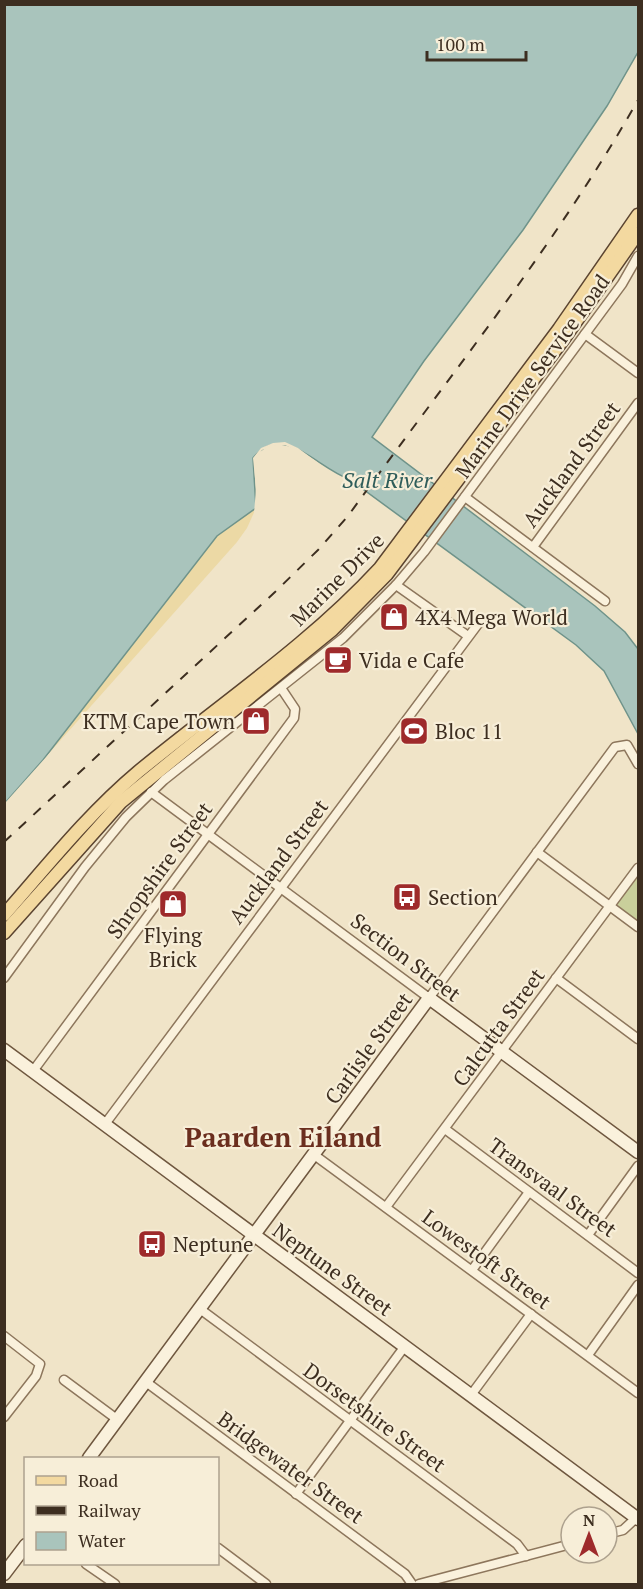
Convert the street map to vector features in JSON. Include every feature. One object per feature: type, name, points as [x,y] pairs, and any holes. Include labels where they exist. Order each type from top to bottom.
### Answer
[{"type":"main road","name":"Marine Drive","points":[[446,490],[639,215]]},
{"type":"main road","name":"Marine Drive","points":[[4,933],[121,802],[332,630],[368,596],[639,233]]},
{"type":"main road","name":"Marine Drive","points":[[4,915],[112,795],[327,621],[409,540]]},
{"type":"street","name":"Marine Drive Service Road","points":[[4,978],[107,837],[151,792],[343,638],[396,585],[463,500],[585,334],[639,256]]},
{"type":"street","points":[[585,334],[639,373]]},
{"type":"street","name":"Auckland Street","points":[[533,547],[639,403]]},
{"type":"street","points":[[463,500],[533,547],[605,601]]},
{"type":"street","points":[[396,585],[468,636]]},
{"type":"street","name":"Auckland Street","points":[[105,1124],[481,620]]},
{"type":"street","name":"Shropshire Street","points":[[33,1071],[294,718],[295,710],[281,688]]},
{"type":"street","name":"Carlisle Street","points":[[92,1457],[615,747],[627,745],[639,764]]},
{"type":"street","name":"Section Street","points":[[151,792],[639,1152]]},
{"type":"street","points":[[537,852],[639,927]]},
{"type":"street","name":"Calcutta Street","points":[[386,1207],[639,868]]},
{"type":"street","points":[[556,978],[639,1039]]},
{"type":"street","name":"Neptune Street","points":[[4,1050],[637,1519]]},
{"type":"street","name":"Transvaal Street","points":[[445,1130],[639,1273]]},
{"type":"street","name":"Lowestoft Street","points":[[313,1154],[639,1393]]},
{"type":"street","points":[[588,1235],[639,1166]]},
{"type":"street","points":[[472,1270],[529,1192]]},
{"type":"street","points":[[588,1355],[639,1285]]},
{"type":"street","name":"Dorsetshire Street","points":[[200,1310],[517,1544],[526,1556]]},
{"type":"street","points":[[471,1395],[531,1314]]},
{"type":"street","points":[[4,1336],[39,1362],[36,1376],[4,1418]]},
{"type":"street","points":[[296,1494],[405,1346]]},
{"type":"street","points":[[64,1380],[118,1420]]},
{"type":"street","name":"Bridgewater Street","points":[[146,1382],[405,1574],[412,1584]]},
{"type":"street","points":[[619,1531],[637,1519]]},
{"type":"street","points":[[419,1584],[559,1547]]},
{"type":"street","points":[[4,1574],[24,1548]]},
{"type":"street","points":[[219,1549],[266,1584]]},
{"type":"street","points":[[89,1565],[115,1584]]},
{"type":"green space","points":[[638,875],[638,923],[619,909],[617,902]]},
{"type":"sand","points":[[256,508],[247,528],[237,542],[43,760],[217,536]]},
{"type":"water","name":"Salt River","points":[[5,5],[638,5],[638,52],[607,106],[523,230],[424,361],[372,437],[595,606],[625,632],[638,649],[638,734],[604,671],[576,645],[349,479],[300,450],[276,444],[264,448],[253,458],[256,508],[217,536],[43,760],[5,803]]},
{"type":"pier","points":[[285,442],[298,448],[332,473],[355,483],[353,486],[331,476],[285,445],[274,446],[262,450],[256,459],[259,508],[254,513],[256,489],[253,458],[261,448],[273,443]]},
{"type":"pier","points":[[73,727],[46,762],[4,806],[5,803]]},
{"type":"railway","points":[[4,842],[275,592],[318,550],[348,516],[535,261],[605,155],[638,100]]},
{"type":"place","name":"4X4 Mega World","points":[[394,617]]},
{"type":"place","name":"Vida e Cafe","points":[[338,660]]},
{"type":"place","name":"KTM Cape Town","points":[[256,721]]},
{"type":"place","name":"Bloc 11","points":[[414,731]]},
{"type":"place","name":"Section","points":[[407,897]]},
{"type":"place","name":"Flying Brick","points":[[173,904]]},
{"type":"place","name":"Neptune","points":[[152,1244]]},
{"type":"district","name":"Paarden Eiland","points":[[283,1137]]}]
